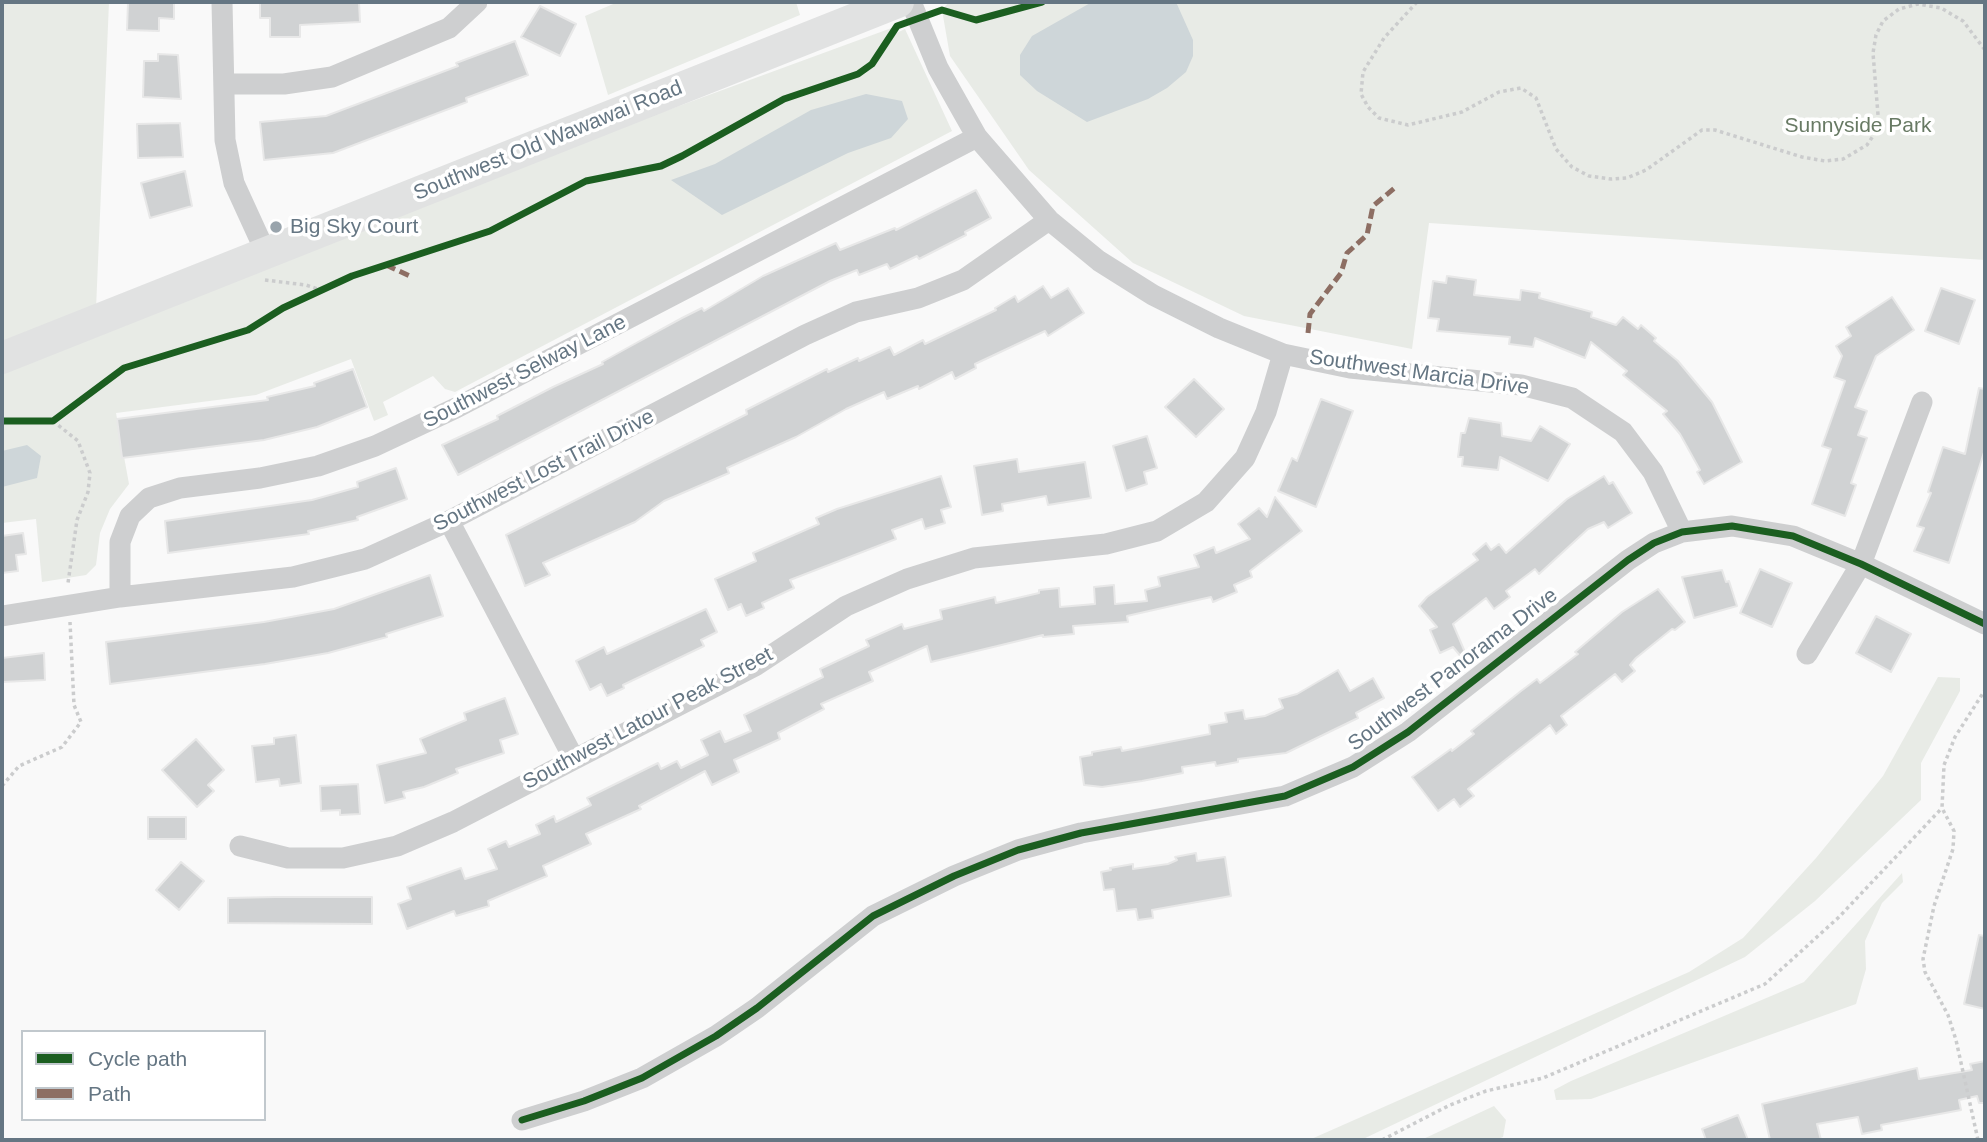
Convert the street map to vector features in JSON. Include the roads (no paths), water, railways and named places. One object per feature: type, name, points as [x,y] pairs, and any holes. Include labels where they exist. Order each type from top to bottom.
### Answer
[{"type":"main road","name":"Southwest Old Wawawai Road","points":[[2,358],[898,2]]},
{"type":"street","points":[[222,2],[225,140],[234,183],[257,256]]},
{"type":"street","points":[[224,84],[284,84],[332,76],[449,28],[477,2]]},
{"type":"street","name":"Southwest Marcia Drive","points":[[911,2],[938,68],[976,137],[1049,220],[1099,261],[1153,295],[1219,328],[1283,354],[1350,368],[1521,385],[1572,398],[1623,432],[1653,472],[1682,532]]},
{"type":"street","name":"Southwest Selway Lane","points":[[120,597],[120,542],[130,516],[149,498],[180,488],[260,478],[318,466],[375,446],[456,408],[976,137]]},
{"type":"street","name":"Southwest Lost Trail Drive","points":[[2,616],[120,597],[293,577],[365,559],[449,521],[805,335],[856,312],[918,298],[963,280],[1049,220]]},
{"type":"street","name":"Southwest Latour Peak Street","points":[[240,846],[288,858],[343,858],[397,846],[453,822],[755,666],[846,606],[906,579],[974,558],[1105,544],[1157,531],[1206,502],[1245,458],[1266,412],[1283,354]]},
{"type":"street","points":[[1807,654],[1861,564],[1922,402]]},
{"type":"street","points":[[449,521],[573,759]]},
{"type":"street","name":"Southwest Panorama Drive","points":[[522,1119],[584,1101],[642,1079],[716,1037],[873,916],[954,876],[1018,850],[1081,833],[1285,796],[1353,767],[1408,732],[1628,560],[1654,543],[1682,532],[1732,526],[1793,536],[1861,564],[1985,624]]},
{"type":"place","name":"Big Sky Court","points":[[276,227]]},
{"type":"park label","name":"Sunnyside Park","points":[[1858,126]]}]
